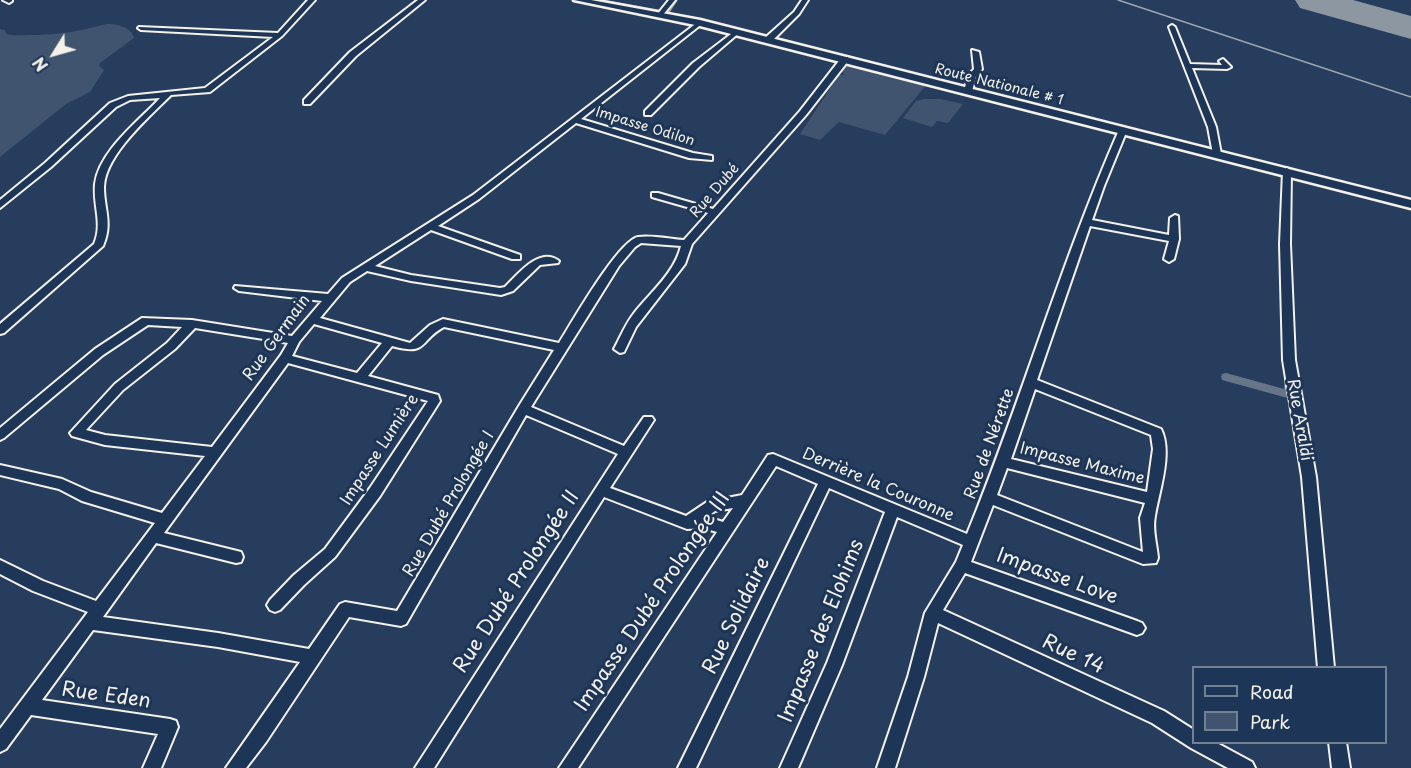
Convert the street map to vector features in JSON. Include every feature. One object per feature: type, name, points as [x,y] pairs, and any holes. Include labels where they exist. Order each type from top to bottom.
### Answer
[{"type":"main road","name":"Route Nationale # 1","points":[[578,0],[737,32],[1411,204]]},
{"type":"street","points":[[0,205],[48,165],[113,105],[128,98],[207,90],[280,34],[312,0]]},
{"type":"street","points":[[307,102],[353,54],[422,0]]},
{"type":"street","points":[[660,15],[672,0]]},
{"type":"street","points":[[768,40],[797,13],[805,0]]},
{"type":"street","name":"Rue Germain","points":[[1,741],[285,358],[295,340],[346,280],[433,227],[501,180],[574,120],[700,23]]},
{"type":"street","points":[[1172,27],[1212,127],[1217,154]]},
{"type":"street","points":[[141,28],[280,34]]},
{"type":"street","points":[[648,113],[696,64],[737,32]]},
{"type":"street","points":[[968,92],[972,75],[978,69],[975,52]]},
{"type":"street","name":"Rue Dubé","points":[[620,350],[630,326],[666,283],[687,251],[687,243],[803,113],[845,59]]},
{"type":"street","points":[[1188,66],[1227,68],[1223,61]]},
{"type":"street","points":[[0,330],[98,246],[104,236],[106,226],[100,193],[104,168],[132,131],[168,94]]},
{"type":"street","name":"Impasse Odilon","points":[[574,120],[692,156],[709,158]]},
{"type":"street","name":"Rue de Nérette","points":[[886,768],[913,687],[933,613],[962,565],[1003,462],[1086,222],[1124,130]]},
{"type":"street","name":"Rue Araldi","points":[[1287,171],[1285,244],[1289,360],[1309,477],[1326,666]]},
{"type":"street","points":[[655,195],[714,212]]},
{"type":"street","points":[[1169,259],[1174,239],[1174,218]]},
{"type":"street","points":[[1086,222],[1174,239]]},
{"type":"street","points":[[433,227],[516,257]]},
{"type":"street","name":"Rue Dubé Prolongée I","points":[[235,768],[260,736],[345,609],[401,619],[523,409],[602,283],[631,245],[639,240],[687,243]]},
{"type":"street","points":[[368,268],[411,278],[501,292],[509,289],[537,262],[554,261]]},
{"type":"street","points":[[239,288],[329,298]]},
{"type":"street","points":[[312,320],[410,347],[418,344],[435,326],[443,323],[562,348]]},
{"type":"street","points":[[0,435],[99,352],[146,321],[192,324],[295,340]]},
{"type":"street","points":[[192,324],[171,346],[119,387],[76,433],[105,440],[215,452]]},
{"type":"street","points":[[360,378],[389,342]]},
{"type":"street","name":"Impasse Lumière","points":[[275,605],[330,553],[375,492],[434,401],[434,398],[285,358]]},
{"type":"street","points":[[988,497],[1149,558],[1146,518],[1154,499],[1159,449],[1157,432],[1030,382]]},
{"type":"street","points":[[523,409],[626,452]]},
{"type":"street","points":[[601,490],[648,420]]},
{"type":"street","name":"Derrière la Couronne","points":[[773,459],[971,542]]},
{"type":"street","name":"Impasse Dubé Prolongée III","points":[[568,768],[773,459]]},
{"type":"street","name":"Impasse Maxime","points":[[1003,462],[1154,499]]},
{"type":"street","points":[[0,470],[62,483],[87,497],[164,520]]},
{"type":"street","name":"Rue Solidaire","points":[[687,768],[825,482]]},
{"type":"street","name":"Rue Dubé Prolongée II","points":[[424,768],[601,490],[687,523],[703,522],[727,530]]},
{"type":"street","points":[[687,523],[712,506],[746,500]]},
{"type":"street","name":"Impasse des Elohims","points":[[789,768],[834,665],[892,508]]},
{"type":"street","points":[[152,536],[236,557]]},
{"type":"street","name":"Impasse Love","points":[[962,565],[1137,628]]},
{"type":"street","points":[[0,567],[94,616],[312,657]]},
{"type":"street","name":"Rue 14","points":[[933,613],[1158,717],[1192,738]]},
{"type":"street","name":"Rue Eden","points":[[28,706],[170,727],[152,768]]},
{"type":"street","name":"Rue 14","points":[[1202,744],[1246,768]]},
{"type":"street","points":[[1337,744],[1341,768]]},
{"type":"green space","points":[[107,24],[124,27],[134,38],[100,63],[99,66],[104,70],[90,92],[66,104],[0,157],[0,29],[5,30],[9,35],[41,35]]},
{"type":"green space","points":[[845,65],[926,85],[885,135],[839,122],[820,140],[800,134],[839,75],[845,75],[841,71]]},
{"type":"green space","points":[[941,99],[963,104],[948,123],[937,121],[932,127],[903,118],[916,101]]},
{"type":"waterway","points":[[669,12],[677,0]]},
{"type":"waterway","points":[[1118,0],[1411,97]]},
{"type":"waterway","points":[[607,1],[662,11]]},
{"type":"waterway","points":[[187,29],[202,30]]},
{"type":"waterway","points":[[1286,374],[1286,390]]},
{"type":"waterway","points":[[1226,377],[1291,395]]},
{"type":"runway","points":[[1313,0],[1411,28]]}]
